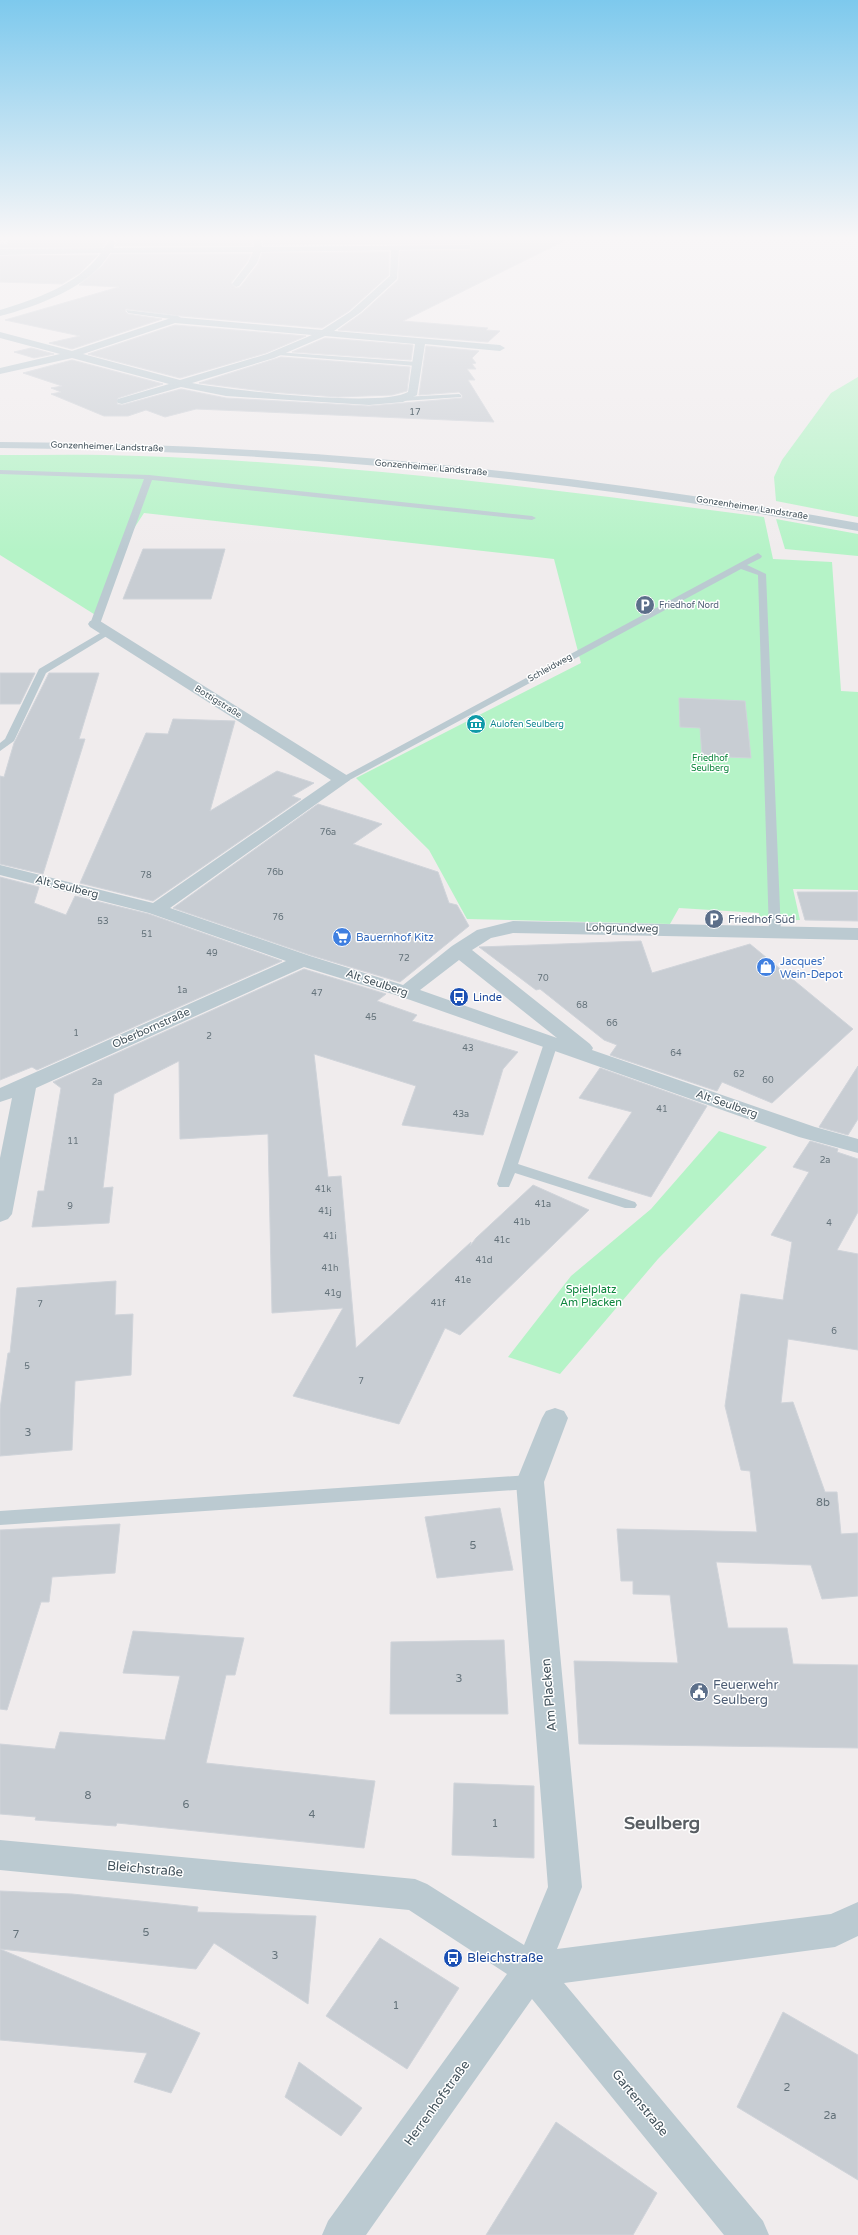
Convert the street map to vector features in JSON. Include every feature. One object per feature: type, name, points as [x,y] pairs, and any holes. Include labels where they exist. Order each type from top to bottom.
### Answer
[{"type":"street","points":[[32,343],[181,384],[226,393],[369,402],[403,399],[412,393],[420,343]]},
{"type":"street","points":[[0,371],[74,354],[105,343]]},
{"type":"street","points":[[122,401],[278,353],[300,343]]},
{"type":"street","points":[[437,343],[500,348]]},
{"type":"street","name":"Gonzenheimer Landstraße","points":[[0,445],[154,448],[416,466],[550,479],[686,497],[758,508],[858,527]]},
{"type":"street","name":"Bottigstraße","points":[[101,628],[342,780]]},
{"type":"street","points":[[156,909],[342,780]]},
{"type":"street","name":"Alt Seulberg","points":[[0,870],[156,909],[303,960],[406,992],[807,1132],[858,1146]]},
{"type":"street","name":"Lohgrundweg","points":[[406,992],[458,950],[484,934],[513,927],[678,929],[776,933],[858,934]]},
{"type":"street","name":"Alt Seulberg","points":[[458,950],[597,1059]]},
{"type":"street","name":"Oberbornstraße","points":[[0,1096],[303,960]]},
{"type":"street","points":[[0,1214],[26,1084]]},
{"type":"street","name":"Am Placken","points":[[531,1970],[566,1887],[530,1482],[555,1418]]},
{"type":"street","name":"Bleichstraße","points":[[0,1855],[415,1895],[531,1970]]},
{"type":"street","points":[[531,1970],[835,1930],[858,1918]]},
{"type":"street","name":"Herrenhofstraße","points":[[342,2235],[531,1970]]},
{"type":"street","name":"Gartenstraße","points":[[531,1970],[749,2235]]},
{"type":"lane","points":[[278,353],[417,364]]},
{"type":"lane","points":[[403,399],[459,396]]},
{"type":"lane","points":[[0,472],[149,477],[532,518]]},
{"type":"lane","points":[[0,748],[9,741],[42,671],[101,628],[149,477]]},
{"type":"lane","name":"Schleidweg","points":[[342,780],[758,556]]},
{"type":"lane","points":[[741,566],[762,574],[776,933]]},
{"type":"lane","points":[[504,1184],[551,1043]]},
{"type":"lane","points":[[510,1166],[630,1205]]},
{"type":"lane","points":[[0,1518],[530,1482]]},
{"type":"green space","points":[[858,377],[858,517],[776,501],[774,477],[782,460],[831,393]]},
{"type":"green space","name":"Friedhof Seulberg","points":[[0,455],[122,455],[374,471],[608,497],[764,517],[773,559],[832,562],[841,691],[858,692],[858,890],[793,889],[800,920],[760,921],[759,913],[679,908],[670,924],[467,919],[429,850],[356,778],[581,663],[554,559],[144,513],[125,542],[97,616],[0,555]]},
{"type":"green space","points":[[776,519],[858,534],[858,556],[785,549]]},
{"type":"green space","name":"Spielplatz Am Placken","points":[[719,1131],[767,1147],[658,1259],[560,1374],[508,1357],[571,1276],[651,1209]]},
{"type":"building","points":[[50,343],[89,343],[72,349]]},
{"type":"building","points":[[120,343],[289,343],[266,353],[180,378],[88,354]]},
{"type":"building","points":[[313,343],[392,343],[413,345],[411,360],[292,352]]},
{"type":"building","points":[[426,346],[479,351],[472,358],[476,363],[472,364],[476,369],[467,369],[475,380],[468,380],[494,422],[196,409],[165,417],[146,410],[128,416],[104,416],[51,394],[61,392],[51,388],[62,386],[23,373],[72,360],[163,384],[118,398],[117,404],[122,405],[181,389],[226,398],[369,406],[462,398],[462,395],[459,392],[419,395]]},
{"type":"building","points":[[31,348],[54,354],[34,358],[14,352]]},
{"type":"building","points":[[281,357],[410,367],[407,391],[392,395],[338,397],[270,392],[199,383]]},
{"type":"building","points":[[143,549],[225,549],[211,599],[123,599]]},
{"type":"building","points":[[0,673],[35,673],[20,704],[0,704]]},
{"type":"building","points":[[49,673],[99,673],[79,739],[85,739],[43,874],[0,864],[0,776],[4,777],[14,743]]},
{"type":"building","points":[[679,698],[745,701],[751,758],[702,756],[700,728],[680,727]]},
{"type":"building","points":[[173,719],[235,721],[210,811],[277,771],[314,783],[292,796],[301,799],[153,901],[80,883],[146,733],[168,734]]},
{"type":"building","points":[[318,804],[382,824],[353,844],[438,872],[449,903],[457,905],[469,926],[400,982],[310,955],[173,908]]},
{"type":"building","points":[[0,877],[39,887],[34,903],[66,915],[75,896],[149,914],[282,961],[37,1070],[32,1067],[0,1080]]},
{"type":"building","points":[[797,892],[858,892],[858,921],[805,920]]},
{"type":"building","points":[[641,941],[652,973],[750,944],[853,1029],[772,1103],[722,1082],[717,1091],[610,1055],[617,1045],[604,1040],[540,989],[536,990],[479,947]]},
{"type":"building","points":[[304,969],[386,994],[377,1001],[417,1015],[412,1021],[518,1052],[503,1069],[483,1135],[402,1125],[416,1086],[314,1054],[328,1177],[341,1176],[356,1348],[471,1242],[470,1246],[476,1238],[533,1185],[589,1210],[460,1335],[445,1328],[399,1424],[293,1396],[343,1308],[272,1313],[268,1134],[180,1139],[179,1061],[114,1094],[103,1188],[113,1187],[109,1223],[32,1227],[38,1191],[44,1191],[61,1088],[53,1082]]},
{"type":"building","points":[[858,1066],[858,1119],[848,1135],[819,1127]]},
{"type":"building","points":[[600,1068],[707,1106],[651,1197],[588,1178],[632,1112],[579,1098]]},
{"type":"building","points":[[810,1141],[838,1149],[837,1152],[858,1159],[858,1212],[837,1250],[858,1254],[858,1350],[788,1339],[781,1403],[793,1402],[825,1492],[837,1492],[841,1534],[858,1533],[858,1596],[822,1599],[811,1565],[716,1562],[728,1628],[787,1628],[793,1664],[858,1665],[858,1748],[579,1744],[574,1661],[678,1663],[670,1595],[633,1594],[633,1581],[621,1581],[617,1529],[757,1532],[750,1471],[741,1470],[725,1406],[741,1294],[783,1300],[792,1242],[771,1235],[809,1172],[793,1167]]},
{"type":"building","points":[[116,1281],[115,1315],[133,1314],[131,1375],[75,1381],[72,1450],[0,1456],[0,1409],[8,1353],[10,1353],[17,1288]]},
{"type":"building","points":[[500,1508],[513,1570],[437,1578],[425,1517]]},
{"type":"building","points":[[120,1524],[115,1573],[52,1577],[49,1602],[41,1602],[7,1710],[0,1709],[0,1530]]},
{"type":"building","points":[[133,1631],[244,1638],[235,1675],[226,1675],[206,1763],[375,1781],[364,1848],[117,1823],[116,1826],[35,1820],[36,1817],[0,1814],[0,1744],[55,1749],[60,1732],[165,1740],[180,1676],[123,1673]]},
{"type":"building","points":[[504,1640],[508,1714],[390,1714],[391,1642]]},
{"type":"building","points":[[454,1783],[534,1786],[534,1858],[452,1855]]},
{"type":"building","points":[[0,1891],[72,1894],[198,1907],[197,1912],[316,1916],[308,2004],[214,1943],[196,1969],[0,1949]]},
{"type":"building","points":[[380,1938],[459,1988],[407,2069],[326,2016]]},
{"type":"building","points":[[0,1949],[200,2033],[171,2093],[134,2082],[147,2053],[0,2040]]},
{"type":"building","points":[[783,2012],[858,2055],[858,2180],[737,2107]]},
{"type":"building","points":[[299,2062],[362,2108],[341,2136],[285,2097]]},
{"type":"building","points":[[556,2122],[657,2193],[633,2235],[486,2235]]},
{"type":"place","name":"Friedhof Nord","points":[[645,605]]},
{"type":"place","name":"Aulofen Seulberg","points":[[476,724]]},
{"type":"place","name":"Friedhof Süd","points":[[714,919]]},
{"type":"place","name":"Bauernhof Kitz","points":[[342,937]]},
{"type":"place","name":"Jacques’ Wein-Depot","points":[[766,967]]},
{"type":"place","name":"Linde","points":[[459,997]]},
{"type":"place","name":"Feuerwehr Seulberg","points":[[699,1692]]},
{"type":"place","name":"Bleichstraße","points":[[453,1958]]},
{"type":"district","name":"Seulberg","points":[[662,1823]]}]
